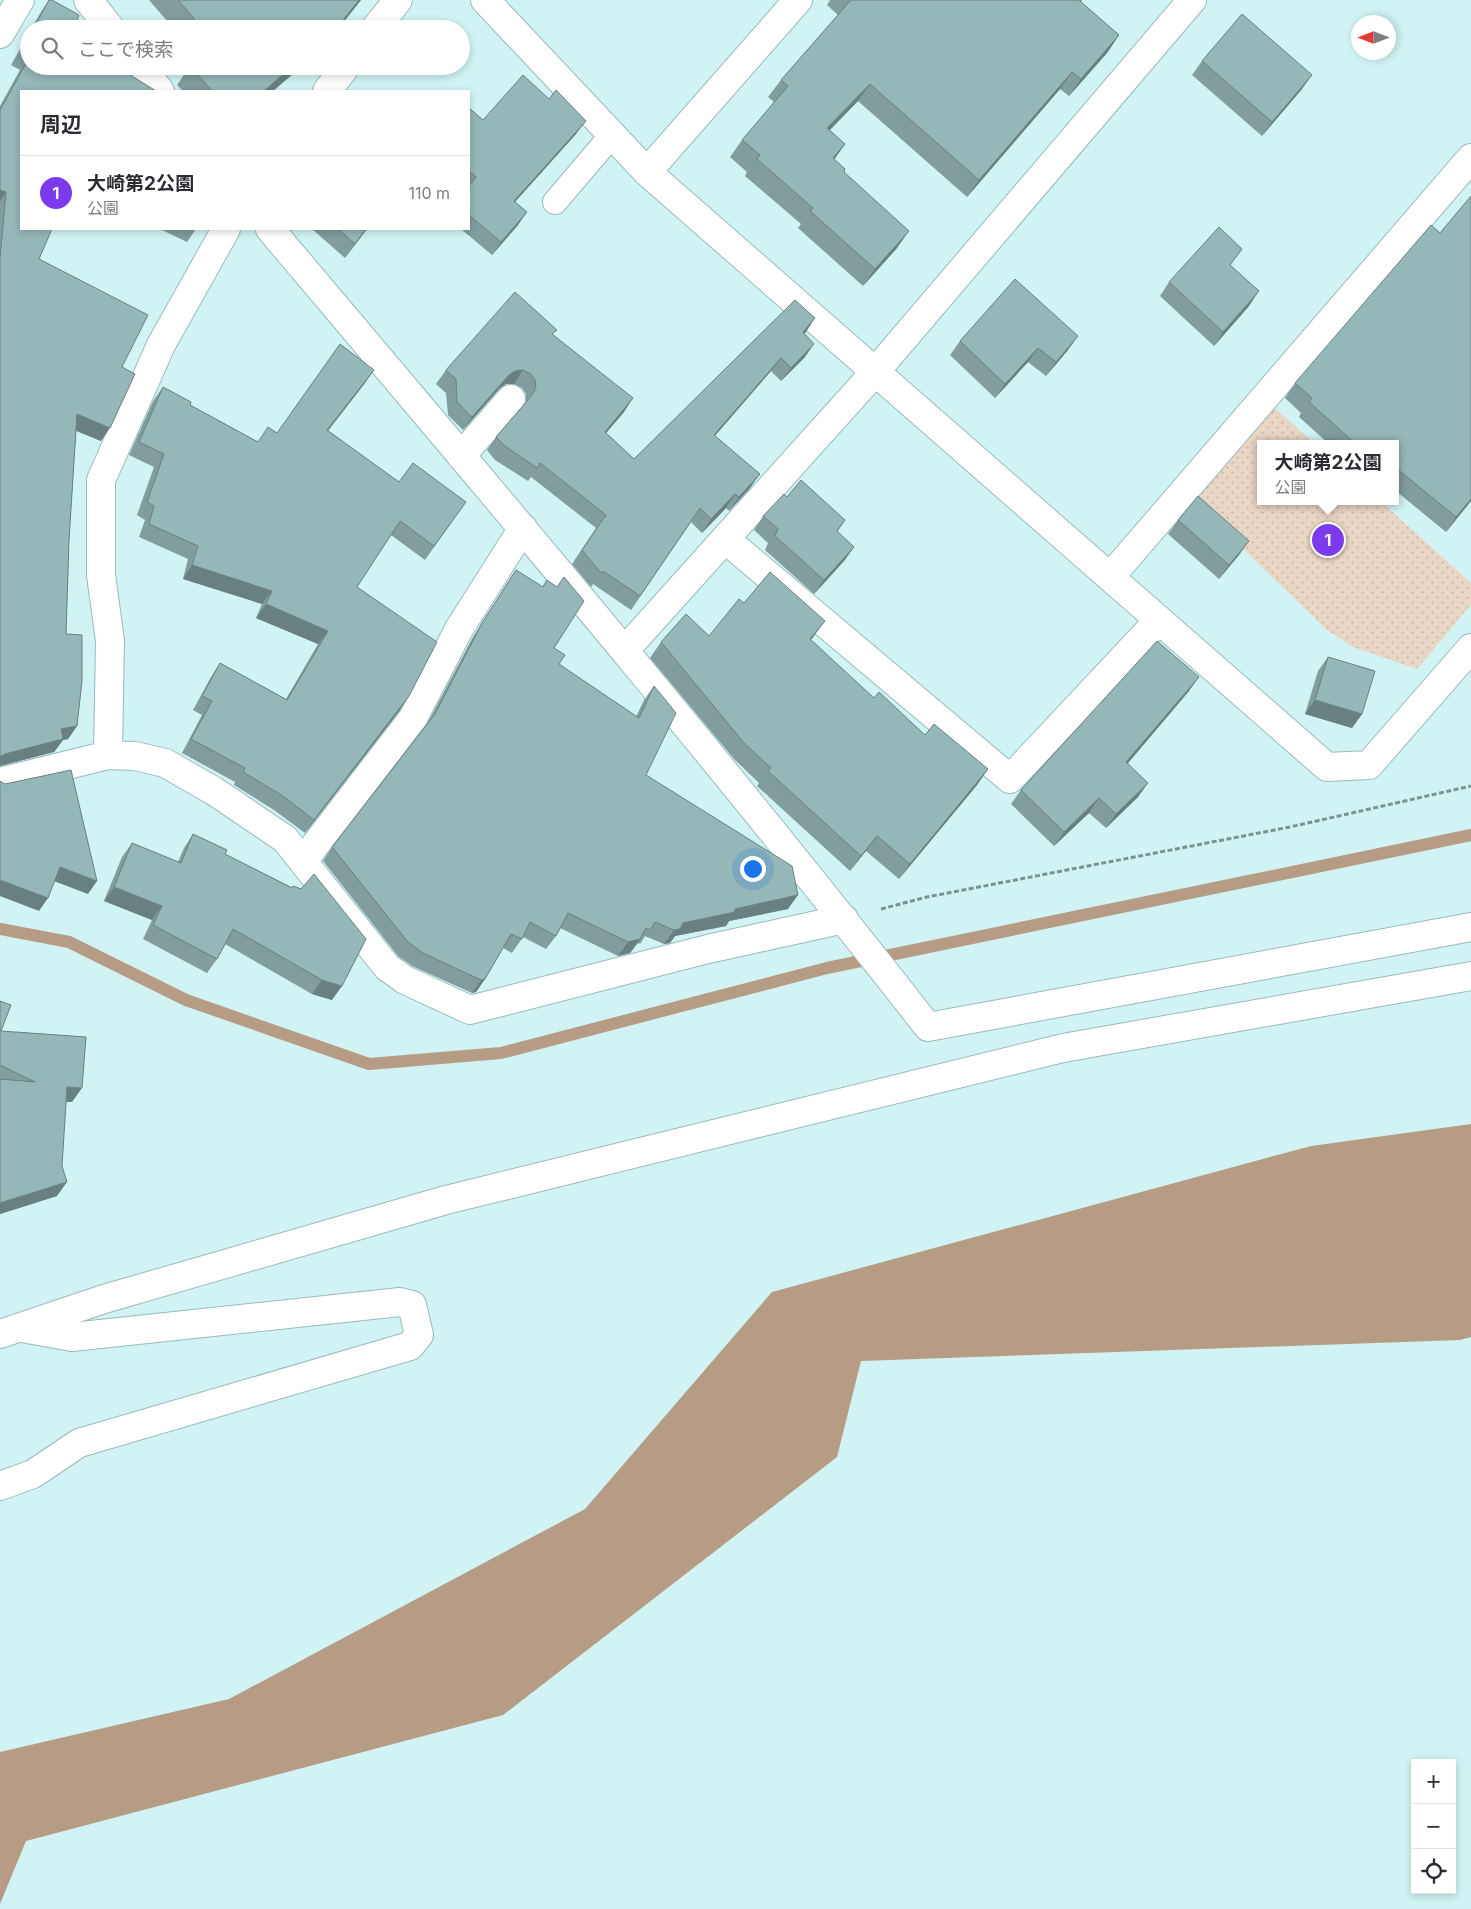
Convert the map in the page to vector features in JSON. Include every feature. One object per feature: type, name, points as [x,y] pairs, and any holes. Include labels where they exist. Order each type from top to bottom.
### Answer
[{"type":"street","points":[[0,34],[20,0]]},
{"type":"street","points":[[88,0],[104,20]]},
{"type":"street","points":[[382,20],[398,0]]},
{"type":"street","points":[[484,0],[647,172],[1327,767],[1369,764],[1471,648]]},
{"type":"street","points":[[647,172],[798,0]]},
{"type":"street","points":[[626,650],[875,372],[1192,0]]},
{"type":"street","points":[[147,75],[159,90]]},
{"type":"street","points":[[328,90],[339,75]]},
{"type":"street","points":[[1110,578],[1471,158]]},
{"type":"street","points":[[108,755],[110,640],[101,575],[101,480],[161,345],[225,230]]},
{"type":"street","points":[[271,230],[626,650],[844,919],[928,1027],[1471,927]]},
{"type":"street","points":[[461,456],[511,399]]},
{"type":"street","points":[[303,861],[413,718],[459,629],[523,528]]},
{"type":"street","points":[[725,539],[1010,779],[1159,620]]},
{"type":"street","points":[[0,782],[108,755],[135,756],[165,763],[214,791],[286,839],[387,967],[404,980],[470,1010],[708,949],[844,919]]},
{"type":"street","points":[[10,1331],[104,1299],[446,1200],[1064,1048],[1471,976]]},
{"type":"street","points":[[0,1486],[33,1474],[79,1443],[410,1346],[419,1335],[412,1305],[400,1302],[72,1337],[10,1331]]},
{"type":"lane","points":[[555,202],[612,135]]},
{"type":"path","points":[[844,919],[927,897],[1290,827],[1471,786]]},
{"type":"shaded area","points":[[1270,404],[1310,440],[1257,440],[1257,505],[1384,505],[1471,583],[1471,605],[1417,669],[1353,647],[1326,629],[1189,497]]},
{"type":"shaded area","points":[[1471,1124],[1471,1337],[1460,1340],[861,1361],[837,1457],[503,1715],[26,1841],[0,1904],[0,1752],[229,1699],[585,1509],[772,1292],[1311,1146]]},
{"type":"building","points":[[49,0],[79,15],[77,20],[38,20]]},
{"type":"building","points":[[178,0],[359,0],[343,20],[195,20]]},
{"type":"building","points":[[851,0],[1080,0],[1119,35],[1081,79],[1072,72],[979,180],[870,84],[827,128],[845,144],[833,158],[845,169],[844,172],[909,231],[875,269],[810,211],[813,208],[757,159],[760,155],[742,140],[788,86],[781,80]]},
{"type":"building","points":[[1242,14],[1312,75],[1272,122],[1202,61]]},
{"type":"building","points":[[20,74],[130,75],[154,90],[20,90],[20,230],[52,230],[39,259],[148,315],[122,367],[135,374],[110,428],[77,414],[69,540],[66,634],[82,635],[82,681],[77,726],[61,729],[63,739],[5,754],[0,757],[0,258],[6,192],[0,190],[0,110]]},
{"type":"building","points":[[198,75],[283,75],[265,90],[211,90]]},
{"type":"building","points":[[523,75],[549,99],[556,90],[586,121],[514,201],[527,212],[501,242],[470,216],[470,185],[476,177],[470,172],[470,109],[483,120]]},
{"type":"building","points":[[1471,196],[1471,499],[1456,517],[1399,470],[1399,440],[1352,440],[1309,402],[1312,398],[1295,383],[1431,225],[1440,233]]},
{"type":"building","points":[[1219,227],[1242,249],[1230,265],[1259,291],[1223,332],[1169,282]]},
{"type":"building","points":[[339,230],[365,230],[355,244]]},
{"type":"building","points":[[1015,279],[1078,336],[1056,362],[1038,348],[1005,384],[960,341]]},
{"type":"building","points":[[515,292],[557,330],[552,334],[633,398],[605,432],[634,459],[795,300],[815,318],[803,332],[814,344],[791,368],[781,358],[714,435],[760,474],[739,497],[735,494],[711,519],[700,508],[640,596],[603,571],[601,573],[582,550],[606,515],[540,463],[537,468],[505,446],[496,437],[536,388],[535,380],[531,374],[523,370],[515,371],[509,375],[472,417],[457,402],[456,379],[446,370]]},
{"type":"building","points":[[340,344],[374,370],[327,430],[399,482],[413,463],[466,502],[434,546],[400,521],[357,587],[437,642],[409,696],[314,820],[283,796],[243,772],[245,768],[191,739],[212,701],[202,696],[220,663],[287,700],[328,631],[266,604],[272,591],[192,565],[198,546],[149,524],[154,506],[147,502],[164,454],[139,442],[163,387],[191,402],[190,405],[258,442],[268,427],[277,433]]},
{"type":"building","points":[[801,480],[845,520],[837,531],[854,547],[824,580],[775,536],[778,529],[763,516],[784,494],[787,497]]},
{"type":"building","points":[[1198,496],[1249,541],[1229,565],[1178,520]]},
{"type":"building","points":[[516,570],[543,587],[547,580],[557,587],[564,577],[584,601],[554,648],[565,655],[559,664],[639,718],[654,686],[676,713],[646,775],[792,866],[798,895],[735,909],[735,912],[683,923],[680,929],[674,930],[655,922],[650,930],[646,928],[640,939],[628,942],[568,913],[556,936],[530,922],[522,939],[511,934],[485,979],[481,980],[423,953],[408,942],[332,847],[435,714],[482,623]]},
{"type":"building","points":[[770,572],[825,621],[810,639],[874,698],[879,692],[925,735],[934,724],[988,769],[910,864],[877,836],[861,856],[768,771],[771,768],[744,743],[661,642],[686,614],[709,636],[739,599],[744,603]]},
{"type":"building","points":[[1157,641],[1199,677],[1126,762],[1148,783],[1116,814],[1099,798],[1064,832],[1021,790]]},
{"type":"building","points":[[1328,657],[1375,671],[1362,714],[1315,700]]},
{"type":"building","points":[[71,770],[97,881],[60,867],[48,898],[0,880],[0,781],[5,784]]},
{"type":"building","points":[[193,834],[227,850],[225,854],[292,888],[293,886],[301,889],[314,874],[366,939],[342,986],[322,980],[233,929],[217,959],[153,925],[162,906],[114,887],[132,843],[181,863]]},
{"type":"building","points":[[0,1001],[11,1005],[1,1031],[86,1037],[82,1088],[67,1087],[62,1166],[67,1182],[0,1203],[0,1079],[35,1082],[0,1065]]},
{"type":"waterway","points":[[0,929],[69,942],[186,1000],[369,1064],[501,1053],[827,968],[1471,835]]},
{"type":"place","name":"大崎第2公園","points":[[1328,540]]}]
